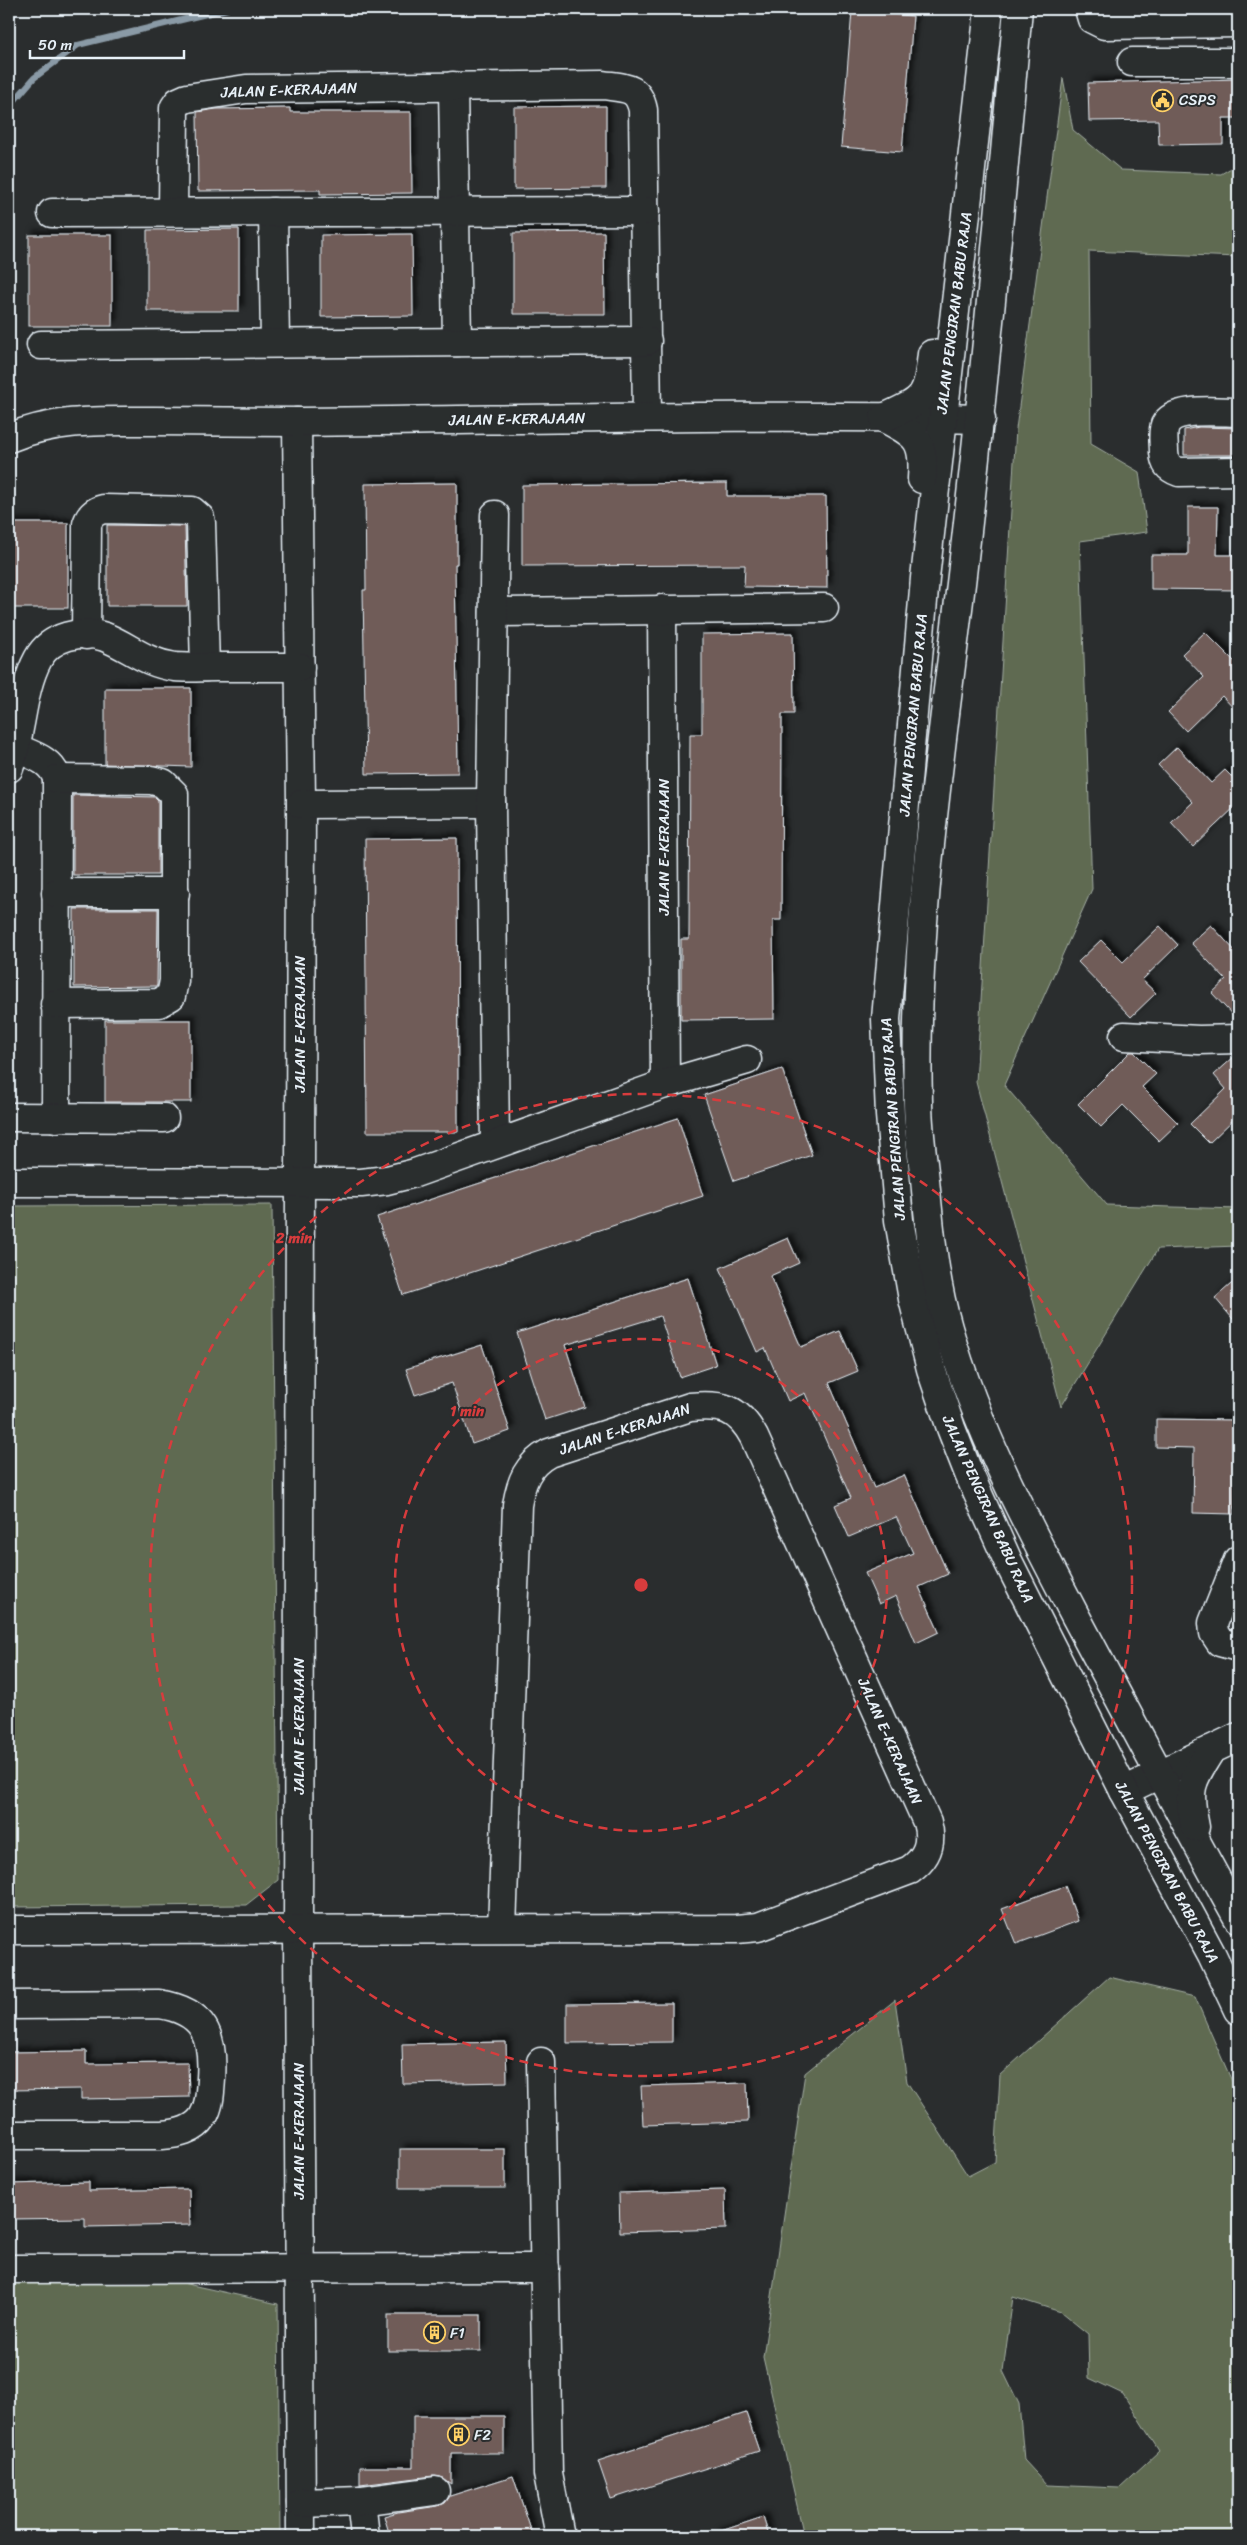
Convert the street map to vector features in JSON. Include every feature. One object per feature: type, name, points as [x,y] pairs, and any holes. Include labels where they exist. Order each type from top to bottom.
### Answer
[{"type":"street","name":"JALAN PENGIRAN BABU RAJA","points":[[990,9],[942,418],[886,1020],[890,1115],[899,1220],[912,1299],[954,1437],[1008,1561],[1124,1791],[1212,1955],[1238,2010]]},
{"type":"street","name":"JALAN PENGIRAN BABU RAJA","points":[[1018,9],[981,419],[927,871],[917,1024],[918,1106],[928,1217],[937,1283],[964,1379],[1000,1464],[1039,1546],[1158,1774],[1238,1918]]},
{"type":"street","points":[[1089,9],[1092,19],[1104,25],[1238,23]]},
{"type":"street","points":[[1132,62],[1238,62]]},
{"type":"street","name":"JALAN E-KERAJAAN","points":[[174,212],[174,108],[178,102],[187,98],[212,92],[276,87],[604,85],[635,92],[640,98],[643,110],[647,417]]},
{"type":"street","points":[[453,86],[457,342]]},
{"type":"street","points":[[52,213],[645,211]]},
{"type":"street","points":[[273,212],[275,343]]},
{"type":"street","points":[[884,418],[914,404],[923,396],[928,385],[940,289],[963,234]]},
{"type":"street","points":[[41,345],[647,341]]},
{"type":"street","points":[[1238,412],[1179,414],[1170,418],[1164,428],[1164,460],[1172,470],[1179,472],[1238,471]]},
{"type":"street","name":"JALAN E-KERAJAAN","points":[[9,438],[23,432],[57,424],[94,421],[297,422],[647,417],[981,419]]},
{"type":"street","points":[[884,418],[910,432],[917,439],[923,452],[916,561],[922,618]]},
{"type":"street","name":"JALAN E-KERAJAAN","points":[[297,422],[301,804],[298,1930],[301,2536]]},
{"type":"street","points":[[86,635],[87,524],[89,517],[94,512],[104,509],[192,511],[200,518],[202,532],[205,667]]},
{"type":"street","points":[[494,1144],[491,803],[495,515]]},
{"type":"street","points":[[494,612],[824,608]]},
{"type":"street","name":"JALAN E-KERAJAAN","points":[[662,610],[665,1084]]},
{"type":"street","points":[[56,1118],[57,780],[54,769],[48,763],[11,754],[30,676],[38,657],[48,645],[60,639],[86,635],[102,636],[157,663],[175,667],[300,668]]},
{"type":"street","points":[[55,1004],[159,1003],[171,996],[174,981],[174,794],[170,788],[151,780],[57,780]]},
{"type":"street","points":[[301,804],[491,803]]},
{"type":"street","points":[[56,893],[174,893]]},
{"type":"street","points":[[1124,1036],[1199,1040],[1238,1039]]},
{"type":"street","points":[[9,1182],[361,1183],[387,1180],[665,1084],[748,1060]]},
{"type":"street","points":[[9,1117],[164,1118]]},
{"type":"street","name":"JALAN E-KERAJAAN","points":[[708,1405],[722,1407],[740,1416],[747,1424],[926,1822],[929,1835],[927,1851],[922,1862],[910,1870],[758,1927],[502,1929],[517,1506],[522,1483],[530,1467],[549,1453],[690,1407],[708,1405]]},
{"type":"street","points":[[1238,1560],[1213,1623],[1214,1633],[1220,1642],[1238,1647]]},
{"type":"street","points":[[1124,1791],[1238,1738]]},
{"type":"street","points":[[1200,1849],[1191,1807],[1191,1784],[1212,1750]]},
{"type":"street","points":[[9,1930],[502,1929]]},
{"type":"street","points":[[9,2005],[159,2004],[179,2007],[196,2019],[206,2030],[210,2045],[211,2074],[209,2104],[203,2118],[181,2133],[162,2135],[9,2135]]},
{"type":"street","points":[[542,2062],[548,2474],[560,2536]]},
{"type":"street","points":[[9,2269],[545,2268]]},
{"type":"street","points":[[301,2503],[361,2501],[435,2491]]},
{"type":"street","points":[[361,2501],[365,2536]]},
{"type":"green space","points":[[1063,78],[1073,130],[1121,170],[1221,174],[1238,164],[1238,257],[1089,251],[1091,444],[1139,472],[1147,532],[1080,541],[1092,889],[1004,1085],[1107,1205],[1238,1209],[1238,1246],[1158,1249],[1061,1407],[976,1082],[1016,429]]},
{"type":"green space","points":[[272,1205],[278,1880],[246,1905],[9,1907],[9,1206]]},
{"type":"green space","points":[[1109,1977],[1195,1997],[1238,2095],[1238,2536],[804,2536],[763,2357],[805,2073],[895,2000],[907,2082],[968,2176],[995,2162],[1000,2075]],"holes":[[[1013,2297],[1061,2312],[1088,2334],[1089,2378],[1123,2394],[1159,2451],[1119,2488],[1047,2485],[1024,2460],[1019,2404],[1003,2371]]]},
{"type":"green space","points":[[173,2281],[278,2304],[280,2536],[9,2536],[9,2282]]},
{"type":"building","points":[[852,11],[913,16],[902,152],[841,147]]},
{"type":"building","name":"CSPS","points":[[1238,79],[1238,118],[1223,118],[1223,144],[1159,145],[1158,120],[1089,121],[1088,83]]},
{"type":"building","points":[[606,106],[606,188],[514,189],[514,107]]},
{"type":"building","points":[[290,108],[290,112],[411,112],[412,193],[320,194],[320,190],[198,191],[197,112],[216,109]]},
{"type":"building","points":[[239,229],[239,311],[147,311],[147,230]]},
{"type":"building","points":[[604,232],[605,314],[513,314],[513,233]]},
{"type":"building","points":[[412,234],[413,316],[321,317],[321,235]]},
{"type":"building","points":[[29,235],[112,235],[112,326],[29,326]]},
{"type":"building","points":[[1199,427],[1238,428],[1238,455],[1184,455],[1184,430]]},
{"type":"building","points":[[457,483],[457,564],[455,564],[458,773],[366,774],[363,590],[366,590],[365,484]]},
{"type":"building","points":[[727,483],[727,496],[826,496],[827,588],[744,587],[745,565],[522,566],[522,485]]},
{"type":"building","points":[[1188,507],[1218,507],[1217,555],[1238,555],[1238,590],[1151,589],[1151,555],[1188,555]]},
{"type":"building","points":[[9,523],[68,523],[68,608],[9,608]]},
{"type":"building","points":[[107,525],[185,526],[187,606],[107,606]]},
{"type":"building","points":[[1205,632],[1238,665],[1238,713],[1222,696],[1186,731],[1168,712],[1204,677],[1182,654]]},
{"type":"building","points":[[793,633],[794,714],[782,714],[781,920],[773,920],[774,1019],[681,1020],[681,939],[689,939],[690,734],[702,734],[702,634]]},
{"type":"building","points":[[105,688],[191,688],[191,767],[105,764]]},
{"type":"building","points":[[1177,747],[1211,783],[1225,770],[1238,783],[1238,804],[1193,847],[1171,823],[1193,802],[1158,765]]},
{"type":"building","points":[[73,795],[155,797],[158,800],[158,875],[73,875]]},
{"type":"building","points":[[457,838],[458,1132],[367,1132],[365,839]]},
{"type":"building","points":[[74,909],[158,909],[157,986],[74,987]]},
{"type":"building","points":[[1211,925],[1238,954],[1238,1021],[1212,993],[1226,980],[1191,943]]},
{"type":"building","points":[[1160,926],[1178,945],[1142,980],[1156,993],[1131,1017],[1078,962],[1101,940],[1123,962]]},
{"type":"building","points":[[105,1020],[191,1020],[191,1102],[105,1102]]},
{"type":"building","points":[[1130,1052],[1134,1052],[1156,1074],[1142,1087],[1178,1123],[1159,1141],[1123,1105],[1101,1127],[1078,1104]]},
{"type":"building","points":[[1238,1055],[1238,1115],[1209,1143],[1190,1124],[1226,1089],[1214,1075]]},
{"type":"building","points":[[782,1069],[812,1155],[734,1181],[704,1095]]},
{"type":"building","points":[[678,1118],[703,1196],[403,1295],[377,1217]]},
{"type":"building","points":[[788,1238],[799,1263],[770,1276],[801,1347],[840,1331],[858,1371],[829,1383],[874,1488],[904,1475],[948,1574],[919,1587],[939,1632],[916,1643],[896,1596],[879,1604],[865,1573],[913,1553],[896,1517],[849,1537],[835,1505],[851,1498],[805,1393],[788,1401],[765,1348],[757,1352],[720,1268]]},
{"type":"building","points":[[688,1278],[716,1365],[680,1377],[660,1316],[565,1345],[585,1407],[545,1420],[517,1333]]},
{"type":"building","points":[[1238,1278],[1238,1325],[1215,1298]]},
{"type":"building","points":[[482,1345],[510,1431],[472,1444],[452,1383],[415,1395],[406,1369]]},
{"type":"building","points":[[1156,1419],[1235,1420],[1234,1514],[1193,1513],[1194,1448],[1156,1447]]},
{"type":"building","points":[[1065,1886],[1078,1921],[1016,1944],[1002,1909]]},
{"type":"building","points":[[672,2003],[672,2042],[567,2043],[567,2004]]},
{"type":"building","points":[[506,2042],[507,2082],[403,2084],[402,2044]]},
{"type":"building","points":[[86,2051],[86,2064],[188,2063],[189,2097],[81,2099],[81,2089],[9,2090],[9,2052]]},
{"type":"building","points":[[747,2083],[748,2122],[643,2125],[641,2086]]},
{"type":"building","points":[[400,2149],[505,2149],[505,2188],[400,2188]]},
{"type":"building","points":[[89,2182],[89,2191],[189,2189],[190,2225],[85,2227],[85,2218],[9,2219],[9,2184]]},
{"type":"building","points":[[725,2190],[726,2229],[620,2232],[619,2193]]},
{"type":"building","name":"F1","points":[[388,2315],[481,2315],[481,2351],[388,2351]]},
{"type":"building","points":[[746,2413],[759,2451],[611,2499],[598,2461]]},
{"type":"building","name":"F2","points":[[413,2416],[504,2416],[504,2453],[451,2453],[451,2484],[441,2477],[433,2476],[360,2485],[360,2467],[413,2467]]},
{"type":"building","points":[[513,2476],[533,2536],[390,2536],[384,2516],[438,2506],[445,2503],[450,2496]]},
{"type":"building","points":[[763,2517],[769,2536],[715,2536],[715,2533]]},
{"type":"waterway","points":[[9,107],[34,78],[78,45],[227,9]]},
{"type":"place","name":"CSPS","points":[[1163,100]]},
{"type":"place","name":"F1","points":[[434,2333]]},
{"type":"place","name":"F2","points":[[458,2435]]}]
